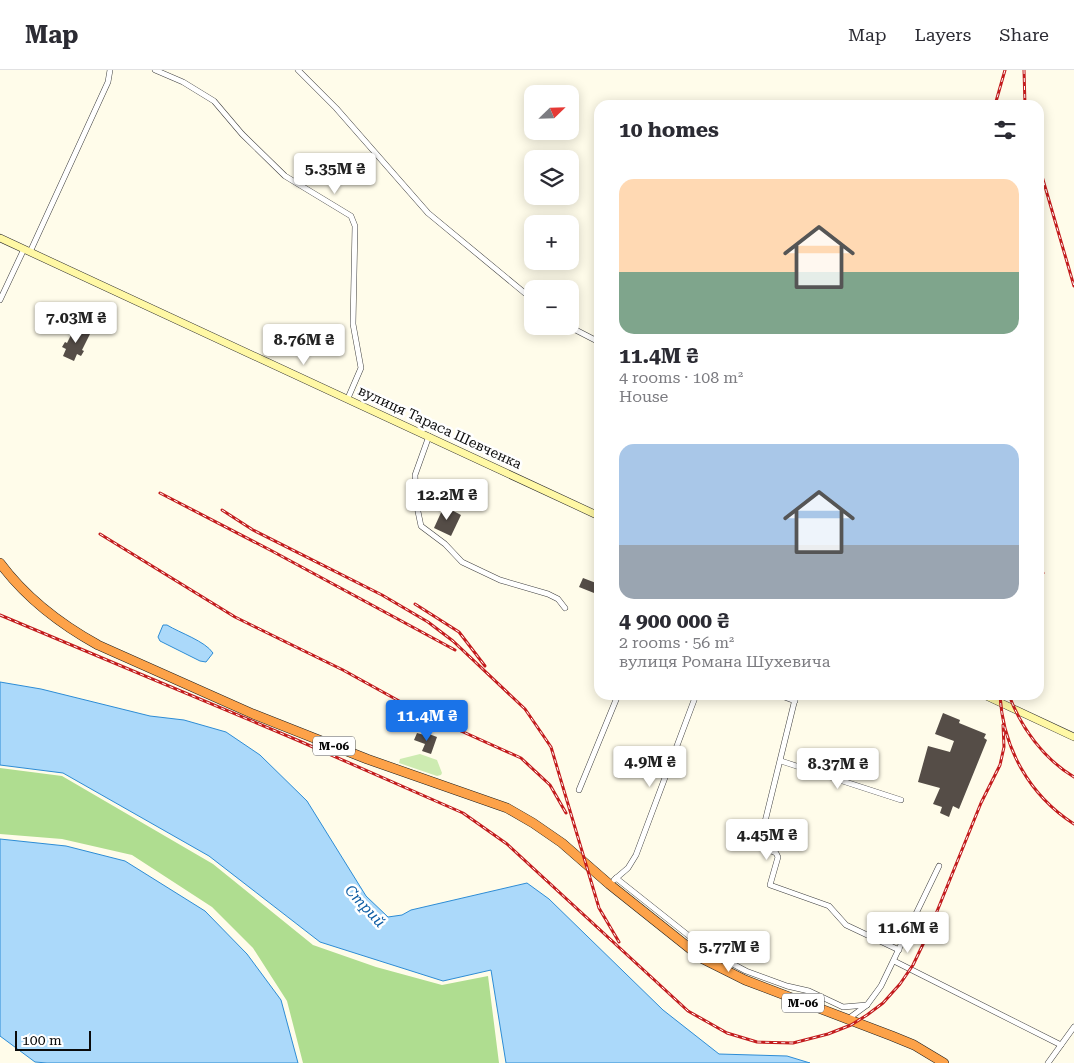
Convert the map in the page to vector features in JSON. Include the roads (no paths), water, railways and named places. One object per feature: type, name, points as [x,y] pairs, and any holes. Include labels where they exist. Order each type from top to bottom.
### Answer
[{"type":"highway","name":"М-06","points":[[0,563],[23,591],[41,608],[78,634],[98,645],[253,714],[367,759],[507,808],[562,843],[612,881],[681,942],[717,967],[745,980],[914,1045],[944,1063]]},
{"type":"street","points":[[0,300],[3,287],[27,250],[108,82],[110,70]]},
{"type":"street","points":[[155,70],[183,82],[214,101],[242,134],[285,176],[351,216],[355,226],[353,324],[361,368],[348,398]]},
{"type":"street","points":[[298,70],[336,108],[428,213],[524,291]]},
{"type":"street","name":"вулиця Тараса Шевченка","points":[[0,238],[594,514]]},
{"type":"street","points":[[579,332],[594,339]]},
{"type":"street","points":[[429,436],[415,475],[416,502],[421,526],[445,544],[462,562],[500,580],[548,594],[558,599],[565,608]]},
{"type":"street","points":[[579,790],[616,700]]},
{"type":"street","points":[[694,700],[636,855],[628,868],[612,881],[708,950],[746,970],[787,986],[809,991],[843,1006],[867,1004]]},
{"type":"street","points":[[996,700],[1074,738]]},
{"type":"street","points":[[795,701],[759,846],[776,853],[778,858],[770,885],[829,906],[846,924],[899,950]]},
{"type":"street","points":[[781,762],[902,800]]},
{"type":"street","points":[[848,1019],[867,1004],[881,986],[939,866]]},
{"type":"street","points":[[894,962],[1061,1044]]},
{"type":"street","points":[[1048,1063],[1074,1027]]},
{"type":"water","points":[[163,625],[167,625],[198,641],[213,653],[206,662],[200,661],[160,641],[158,637]]},
{"type":"water","name":"Стрий","points":[[0,682],[41,689],[150,716],[184,720],[226,732],[260,755],[307,801],[366,896],[388,917],[527,883],[549,899],[663,1010],[719,1054],[787,1056],[810,1063],[506,1063],[491,970],[443,981],[320,942],[209,856],[63,773],[0,765]]},
{"type":"water","points":[[0,839],[66,846],[125,861],[205,911],[247,954],[281,1000],[298,1063],[35,1062],[0,1036]]},
{"type":"railway","points":[[996,100],[1005,70]]},
{"type":"railway","points":[[1024,70],[1025,100]]},
{"type":"railway","points":[[1044,183],[1074,286]]},
{"type":"railway","points":[[160,493],[455,650]]},
{"type":"railway","points":[[222,510],[253,530],[382,595],[428,622],[453,641],[525,709],[551,747],[599,908],[619,942]]},
{"type":"railway","points":[[100,534],[235,617],[343,670],[419,712],[521,758],[550,785],[566,813]]},
{"type":"railway","points":[[415,604],[459,632],[485,666]]},
{"type":"railway","points":[[0,615],[297,740],[463,813],[507,844],[688,1011],[727,1033],[757,1042],[793,1043],[828,1034],[851,1025],[883,1003],[900,984],[913,965],[927,936],[981,803],[1000,765],[1004,747],[1003,725]]},
{"type":"railway","points":[[1000,700],[1006,733],[1021,768],[1044,799],[1074,824]]},
{"type":"railway","points":[[1011,700],[1027,731],[1043,752],[1074,777]]}]
